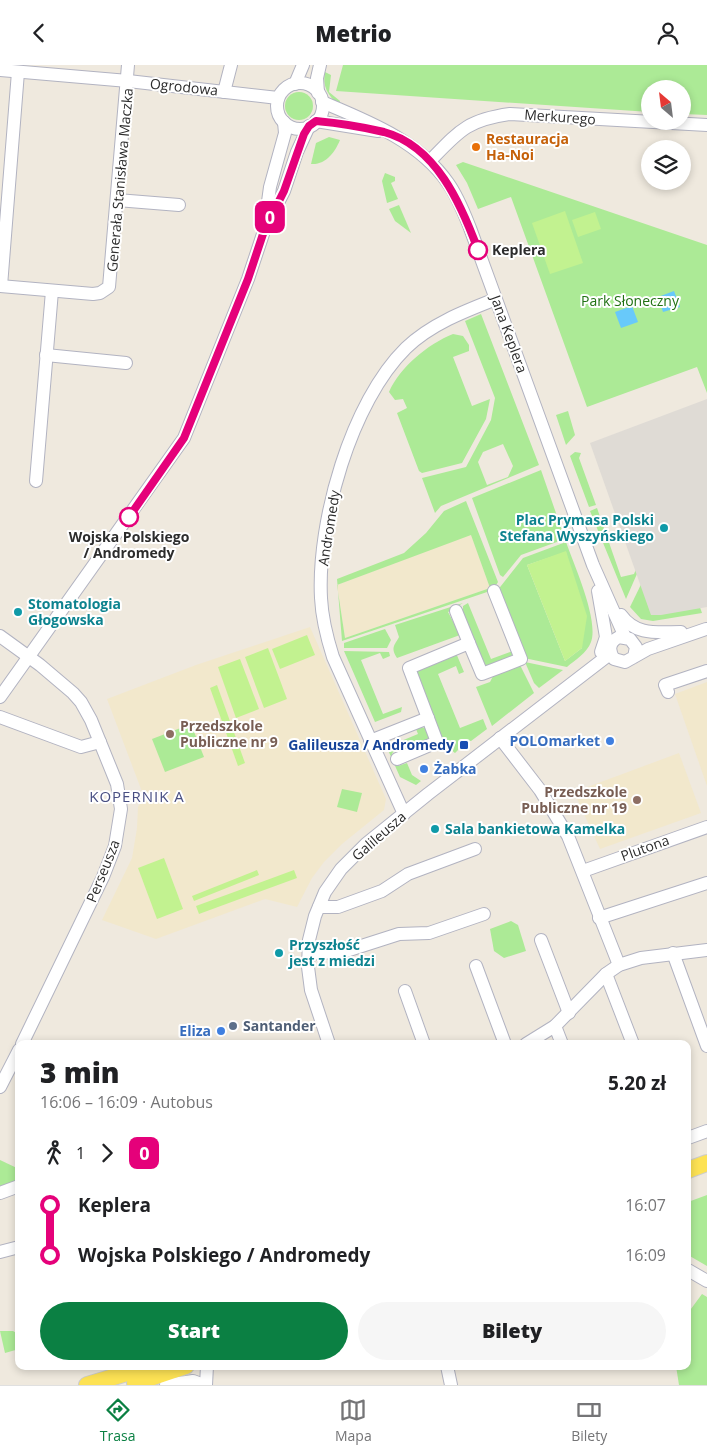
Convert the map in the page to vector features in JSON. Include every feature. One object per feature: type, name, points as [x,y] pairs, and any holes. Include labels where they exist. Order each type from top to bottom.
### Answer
[{"type":"main road","points":[[691,1169],[707,1163]]},
{"type":"main road","points":[[88,1385],[137,1370]]},
{"type":"main road","points":[[128,1385],[174,1370]]},
{"type":"street","name":"Generała Stanisława Maczka","points":[[1,286],[93,294],[100,293],[109,287],[128,65]]},
{"type":"street","points":[[224,92],[231,65]]},
{"type":"street","points":[[295,83],[303,65]]},
{"type":"street","points":[[0,697],[27,656],[184,438],[248,279],[264,231],[284,191],[297,152],[312,124],[321,112],[317,78],[320,65]]},
{"type":"street","name":"Ogrodowa","points":[[0,70],[128,81],[278,98]]},
{"type":"street","points":[[1,286],[18,72]]},
{"type":"street","points":[[264,231],[270,187],[285,133],[284,122],[278,112],[278,98],[285,88],[295,83],[309,85],[320,98]]},
{"type":"street","name":"Jana Keplera","points":[[320,98],[417,150],[430,161],[448,183],[461,207],[593,565],[599,586],[606,637],[599,655],[579,679]]},
{"type":"street","name":"Merkurego","points":[[430,161],[468,125],[484,117],[510,114],[707,125]]},
{"type":"street","points":[[284,122],[296,128],[312,124]]},
{"type":"street","name":"Jana Keplera","points":[[312,124],[385,132]]},
{"type":"street","points":[[117,199],[179,205]]},
{"type":"street","points":[[36,481],[52,291]]},
{"type":"street","name":"Andromedy","points":[[404,814],[333,657],[325,630],[321,600],[324,542],[338,476],[366,405],[390,365],[417,339],[456,315],[496,299]]},
{"type":"street","points":[[46,355],[126,363]]},
{"type":"street","name":"Jana Keplera","points":[[599,586],[629,626],[640,631],[681,632]]},
{"type":"street","name":"Jana Keplera","points":[[599,586],[624,640]]},
{"type":"street","points":[[456,611],[482,674],[521,659],[494,591]]},
{"type":"street","points":[[706,629],[654,647],[630,661],[615,658],[610,646],[624,640],[706,629]]},
{"type":"street","name":"Perseusza","points":[[0,636],[73,693],[87,711],[119,793],[120,818],[115,846],[103,877],[24,1040]]},
{"type":"street","points":[[624,640],[636,647],[634,657]]},
{"type":"street","points":[[397,759],[437,742],[409,668],[469,643]]},
{"type":"street","name":"Galileusza","points":[[328,1040],[311,991],[309,940],[325,892],[341,869],[366,844],[500,738],[579,679],[615,658]]},
{"type":"street","name":"Galileusza","points":[[564,690],[615,658]]},
{"type":"street","points":[[668,692],[665,685],[707,671]]},
{"type":"street","points":[[0,717],[81,747],[100,742]]},
{"type":"street","points":[[370,741],[428,718]]},
{"type":"street","points":[[500,738],[552,808],[568,836],[619,965]]},
{"type":"street","name":"Plutona","points":[[583,871],[707,827]]},
{"type":"street","points":[[319,907],[338,907],[382,891],[416,870],[475,849]]},
{"type":"street","points":[[599,918],[707,883]]},
{"type":"street","points":[[309,954],[346,951],[399,934],[429,933],[484,914]]},
{"type":"street","points":[[541,940],[569,1013]]},
{"type":"street","points":[[532,1040],[554,1026],[606,974],[619,965],[673,953],[707,950]]},
{"type":"street","points":[[673,953],[707,1046]]},
{"type":"street","points":[[476,966],[504,1040]]},
{"type":"street","points":[[606,974],[631,1040]]},
{"type":"street","points":[[405,991],[423,1040]]},
{"type":"street","points":[[554,1026],[560,1040]]},
{"type":"street","points":[[0,1087],[15,1057]]},
{"type":"street","points":[[691,1137],[707,1131]]},
{"type":"street","points":[[0,1193],[15,1188]]},
{"type":"street","points":[[0,1252],[15,1248]]},
{"type":"street","points":[[691,1272],[707,1281]]},
{"type":"street","points":[[166,1385],[193,1381],[205,1385],[207,1370]]},
{"type":"street","points":[[448,1370],[451,1385]]},
{"type":"shaded area","name":"Plac Prymasa Polski Stefana Wyszyńskiego","points":[[707,399],[707,607],[651,615],[590,443]]},
{"type":"shaded area","points":[[471,534],[490,588],[345,638],[337,585]]},
{"type":"shaded area","points":[[310,627],[386,799],[384,810],[342,844],[324,862],[312,878],[297,907],[265,899],[156,939],[102,920],[132,858],[138,807],[144,797],[107,699],[196,665]]},
{"type":"shaded area","points":[[707,682],[707,786],[675,694]]},
{"type":"shaded area","name":"Przedszkole Publiczne nr 19","points":[[679,753],[701,813],[600,849],[574,792]]},
{"type":"green space","points":[[343,65],[707,65],[707,115],[691,114],[691,80],[641,80],[641,111],[336,91]]},
{"type":"green space","points":[[325,72],[331,75],[329,92],[340,101],[339,105],[327,90],[324,82]]},
{"type":"green space","points":[[299,92],[309,96],[313,106],[309,116],[299,120],[289,116],[285,106],[289,96]]},
{"type":"green space","points":[[329,137],[340,140],[335,149],[325,160],[311,164],[316,143]]},
{"type":"green space","name":"Park Słoneczny","points":[[463,162],[707,245],[707,393],[697,367],[587,407],[511,197],[478,209],[467,183],[456,165]]},
{"type":"green space","points":[[385,173],[395,177],[395,181],[391,183],[398,199],[387,203],[382,181]]},
{"type":"green space","points":[[399,205],[411,233],[395,221],[389,209]]},
{"type":"green space","points":[[565,211],[583,263],[550,274],[532,223]]},
{"type":"green space","points":[[595,212],[601,229],[578,237],[572,220]]},
{"type":"green space","points":[[481,314],[539,465],[441,506],[435,513],[422,478],[466,467],[491,420],[495,398],[465,321]],"holes":[[[503,444],[513,466],[508,477],[487,485],[478,462],[483,452]]]},
{"type":"green space","points":[[453,334],[463,336],[469,345],[469,351],[453,357],[472,406],[490,399],[486,419],[462,463],[422,473],[419,471],[397,413],[407,408],[403,399],[395,400],[389,392],[407,365],[425,350]]},
{"type":"green space","points":[[568,411],[575,435],[566,445],[556,415]]},
{"type":"green space","points":[[575,452],[581,453],[579,458],[596,505],[589,507],[570,456]]},
{"type":"green space","points":[[541,470],[565,539],[521,555],[503,577],[500,575],[472,498]]},
{"type":"green space","points":[[466,501],[498,582],[493,590],[342,641],[338,592],[345,638],[490,588],[471,535],[337,585],[337,579],[404,553],[426,533],[444,511]]},
{"type":"green space","points":[[597,508],[621,577],[634,574],[639,562],[643,560],[626,599],[590,511]]},
{"type":"green space","points":[[566,542],[589,607],[593,632],[587,650],[567,667],[524,658],[497,591],[523,558]],"holes":[[[566,552],[582,648],[565,661],[527,565]]]},
{"type":"green space","points":[[679,549],[702,613],[653,621],[641,619],[630,607],[651,564]]},
{"type":"green space","points":[[566,551],[587,616],[582,648],[565,661],[527,565]]},
{"type":"green space","points":[[463,603],[448,612],[460,635],[397,658],[394,649],[399,637],[395,625]]},
{"type":"green space","points":[[468,603],[491,659],[513,651],[514,657],[487,667],[485,665],[463,612],[463,606]]},
{"type":"green space","points":[[385,629],[391,640],[387,648],[344,648],[344,643]]},
{"type":"green space","points":[[307,635],[315,655],[280,669],[272,649]]},
{"type":"green space","points":[[268,648],[287,699],[264,708],[245,657]]},
{"type":"green space","points":[[344,651],[389,652],[390,656],[383,659],[380,653],[361,660],[383,714],[402,707],[401,712],[375,722]]},
{"type":"green space","points":[[456,653],[464,672],[459,674],[456,666],[438,674],[460,728],[483,719],[487,729],[471,741],[464,740],[459,743],[458,750],[455,753],[442,743],[417,675],[417,669]]},
{"type":"green space","points":[[240,659],[259,709],[236,718],[218,667]]},
{"type":"green space","points":[[525,662],[563,670],[539,688],[534,683]]},
{"type":"green space","points":[[520,665],[534,693],[492,726],[476,687],[490,682],[495,672]]},
{"type":"green space","points":[[217,685],[245,763],[238,766],[210,688]]},
{"type":"green space","points":[[191,724],[204,757],[165,772],[152,739]]},
{"type":"green space","points":[[419,727],[426,728],[429,736],[428,740],[421,743],[419,740],[392,753],[398,766],[407,763],[412,775],[421,781],[416,785],[400,777],[384,741],[386,740],[389,746],[418,734],[416,729]]},
{"type":"green space","points":[[342,789],[362,793],[357,812],[337,807]]},
{"type":"green space","points":[[164,858],[183,909],[157,919],[138,868]]},
{"type":"green space","points":[[257,870],[259,875],[194,901],[192,896]]},
{"type":"green space","points":[[294,870],[297,878],[199,914],[196,906]]},
{"type":"green space","points":[[511,921],[518,925],[526,951],[504,958],[494,951],[490,929]]},
{"type":"green space","points":[[0,1160],[15,1167],[15,1182],[0,1188]]},
{"type":"green space","points":[[707,1195],[707,1266],[691,1257],[691,1201]]},
{"type":"green space","points":[[702,1294],[707,1297],[707,1385],[679,1385],[677,1370],[691,1370],[691,1309]]},
{"type":"green space","points":[[0,1331],[13,1331],[15,1332],[15,1350],[5,1353]]},
{"type":"water","points":[[674,291],[680,307],[663,312],[658,297]]},
{"type":"water","points":[[632,306],[638,322],[621,328],[615,312]]},
{"type":"bus line","name":"0","points":[[129,517],[184,438],[248,279],[264,231],[284,191],[297,152],[309,126],[316,121],[385,132],[417,150],[430,161],[448,183],[461,207],[478,250]]},
{"type":"place","name":"Restauracja Ha-Noi","points":[[476,147]]},
{"type":"place","name":"Keplera","points":[[478,250]]},
{"type":"place","name":"Wojska Polskiego / Andromedy","points":[[129,517]]},
{"type":"place","name":"Plac Prymasa Polski Stefana Wyszyńskiego","points":[[664,528]]},
{"type":"place","name":"Stomatologia Głogowska","points":[[18,612]]},
{"type":"place","name":"Przedszkole Publiczne nr 9","points":[[170,734]]},
{"type":"place","name":"POLOmarket","points":[[610,741]]},
{"type":"place","name":"Galileusza / Andromedy","points":[[464,745]]},
{"type":"place","name":"Żabka","points":[[424,769]]},
{"type":"place","name":"Przedszkole Publiczne nr 19","points":[[637,800]]},
{"type":"place","name":"Sala bankietowa Kamelka","points":[[435,829]]},
{"type":"place","name":"Przyszłość jest z miedzi","points":[[279,953]]},
{"type":"place","name":"Santander","points":[[233,1026]]},
{"type":"place","name":"Eliza","points":[[221,1031]]},
{"type":"district","name":"KOPERNIK A","points":[[137,797]]}]
